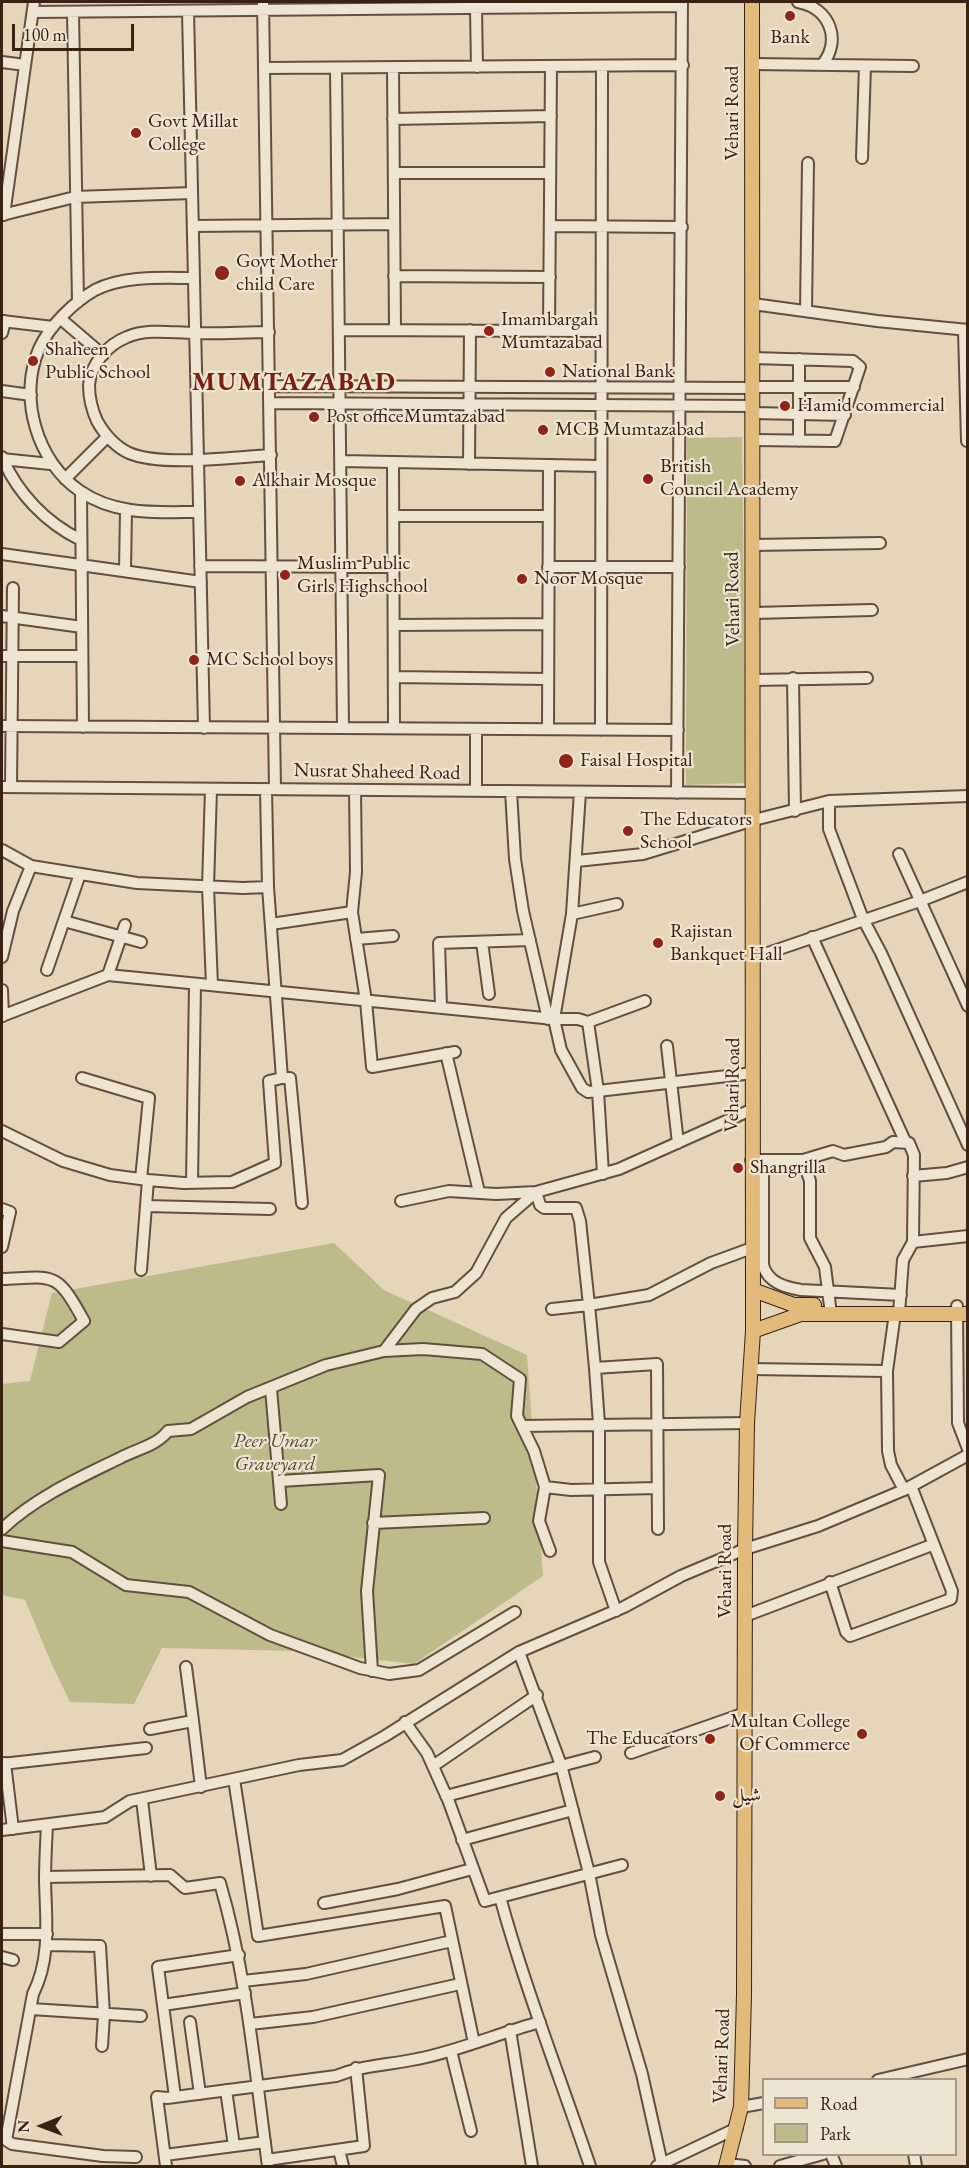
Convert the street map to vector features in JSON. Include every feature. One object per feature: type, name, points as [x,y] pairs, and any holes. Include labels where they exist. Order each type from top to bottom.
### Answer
[{"type":"main road","name":"Vehari Road","points":[[727,2165],[741,2107],[747,1818],[745,1549],[747,1423],[753,1331],[752,1248],[757,1160],[753,1109],[752,2]]},
{"type":"main road","points":[[753,1290],[794,1305],[831,1310]]},
{"type":"main road","points":[[753,1331],[801,1314],[831,1310],[899,1306],[962,1310]]},
{"type":"street","points":[[798,2],[818,8],[827,20],[832,34],[831,48],[822,66]]},
{"type":"street","points":[[192,192],[75,196],[3,215],[33,7],[73,12],[188,11],[263,6],[476,8],[682,4],[678,793]]},
{"type":"street","points":[[263,6],[274,728],[268,887],[282,1078]]},
{"type":"street","points":[[476,8],[477,67]]},
{"type":"street","points":[[188,11],[204,728]]},
{"type":"street","points":[[73,12],[78,302]]},
{"type":"street","points":[[2,62],[25,65]]},
{"type":"street","points":[[752,64],[913,66]]},
{"type":"street","points":[[264,68],[683,65]]},
{"type":"street","points":[[549,331],[551,66]]},
{"type":"street","points":[[601,730],[602,66]]},
{"type":"street","points":[[862,158],[865,66]]},
{"type":"street","points":[[393,67],[395,330]]},
{"type":"street","points":[[336,68],[343,728]]},
{"type":"street","points":[[393,119],[551,116]]},
{"type":"street","points":[[2,140],[14,141]]},
{"type":"street","points":[[806,311],[808,163]]},
{"type":"street","points":[[393,173],[550,172]]},
{"type":"street","points":[[193,226],[394,224]]},
{"type":"street","points":[[550,226],[682,227]]},
{"type":"street","points":[[394,276],[550,277]]},
{"type":"street","points":[[194,278],[116,283],[96,290],[78,302],[57,323],[36,357],[31,395],[38,436],[50,464],[81,492],[126,510],[199,512]]},
{"type":"street","points":[[753,304],[966,330],[967,441]]},
{"type":"street","points":[[2,333],[3,321],[57,323],[103,355]]},
{"type":"street","points":[[339,330],[600,331]]},
{"type":"street","points":[[469,464],[470,330]]},
{"type":"street","points":[[268,332],[142,333],[126,337],[103,355],[92,371],[89,394],[94,416],[107,437],[130,453],[146,457],[198,459],[271,455]]},
{"type":"street","points":[[753,358],[857,362],[860,367],[835,441],[753,440]]},
{"type":"street","points":[[799,359],[799,441]]},
{"type":"street","points":[[269,386],[854,387]]},
{"type":"street","points":[[2,391],[31,395]]},
{"type":"street","points":[[270,403],[681,405],[799,414],[845,415]]},
{"type":"street","points":[[64,478],[107,437]]},
{"type":"street","points":[[2,459],[50,464]]},
{"type":"street","points":[[2,459],[21,491],[32,504],[67,533],[81,540]]},
{"type":"street","points":[[341,461],[600,466]]},
{"type":"street","points":[[393,463],[394,728]]},
{"type":"street","points":[[548,729],[549,465]]},
{"type":"street","points":[[81,492],[83,727]]},
{"type":"street","points":[[125,571],[126,510]]},
{"type":"street","points":[[394,516],[548,516]]},
{"type":"street","points":[[752,544],[880,543]]},
{"type":"street","points":[[2,554],[201,582]]},
{"type":"street","points":[[200,566],[394,567]]},
{"type":"street","points":[[548,567],[679,567]]},
{"type":"street","points":[[6,787],[7,656],[13,618],[14,588]]},
{"type":"street","points":[[753,613],[872,610]]},
{"type":"street","points":[[2,616],[82,627]]},
{"type":"street","points":[[394,625],[548,624]]},
{"type":"street","points":[[7,656],[82,656]]},
{"type":"street","points":[[394,677],[548,679]]},
{"type":"street","points":[[793,678],[795,811]]},
{"type":"street","points":[[754,680],[867,678]]},
{"type":"street","points":[[7,726],[678,730]]},
{"type":"street","points":[[476,729],[476,791]]},
{"type":"street","name":"Nusrat Shaheed Road","points":[[6,787],[753,794]]},
{"type":"street","points":[[211,789],[208,886],[212,985]]},
{"type":"street","points":[[356,790],[356,872],[352,912],[366,1000],[372,1067],[451,1052],[478,1192]]},
{"type":"street","points":[[511,791],[515,859],[523,911],[561,1050],[582,1088],[588,1092],[753,1073]]},
{"type":"street","points":[[551,1019],[572,914],[580,792]]},
{"type":"street","points":[[577,861],[643,854],[754,820],[829,801],[968,796]]},
{"type":"street","points":[[829,801],[829,829],[863,919],[882,953],[968,1145]]},
{"type":"street","points":[[2,864],[5,852],[31,866],[136,883],[268,887]]},
{"type":"street","points":[[899,854],[968,1006]]},
{"type":"street","points":[[2,957],[13,911],[31,866]]},
{"type":"street","points":[[47,970],[80,874]]},
{"type":"street","points":[[753,958],[920,901],[968,882]]},
{"type":"street","points":[[572,914],[617,904]]},
{"type":"street","points":[[271,924],[352,912]]},
{"type":"street","points":[[64,921],[122,930],[141,942]]},
{"type":"street","points":[[108,975],[122,930]]},
{"type":"street","points":[[356,939],[393,936]]},
{"type":"street","points":[[812,937],[905,1141],[909,1143],[914,1155],[913,1242],[903,1260],[899,1306],[887,1371],[888,1451],[891,1465],[908,1488],[952,1591],[951,1599],[850,1636],[846,1632],[830,1582]]},
{"type":"street","points":[[441,1006],[439,943],[530,940]]},
{"type":"street","points":[[482,942],[489,994]]},
{"type":"street","points":[[2,990],[2,1016],[108,975],[441,1006],[551,1019],[578,1019],[588,1022],[645,1001]]},
{"type":"street","points":[[192,1183],[195,984]]},
{"type":"street","points":[[588,1022],[598,1091],[603,1174]]},
{"type":"street","points":[[667,1046],[678,1143]]},
{"type":"street","points":[[82,1078],[149,1098],[146,1206],[141,1270]]},
{"type":"street","points":[[2,1131],[63,1161],[110,1174],[192,1183],[232,1182],[275,1163],[269,1081],[290,1078],[302,1203]]},
{"type":"street","points":[[401,1201],[449,1191],[496,1194],[536,1192],[603,1174],[753,1109]]},
{"type":"street","points":[[899,1306],[828,1290],[787,1287],[769,1277],[765,1272],[762,1246],[757,1160],[803,1160],[833,1151],[844,1155],[905,1141]]},
{"type":"street","points":[[803,1160],[810,1181],[810,1238],[825,1267],[831,1310]]},
{"type":"street","points":[[913,1176],[947,1173],[968,1167]]},
{"type":"street","points":[[536,1192],[540,1205],[544,1208],[571,1206],[579,1212],[599,1424],[599,1562],[616,1611]]},
{"type":"street","points":[[384,1351],[416,1309],[432,1298],[456,1292],[476,1273],[506,1218],[536,1192]]},
{"type":"street","points":[[146,1206],[270,1209]]},
{"type":"street","points":[[2,1209],[10,1212],[2,1247]]},
{"type":"street","points":[[913,1242],[968,1236]]},
{"type":"street","points":[[552,1309],[649,1295],[711,1263],[752,1248]]},
{"type":"street","points":[[2,1279],[46,1276],[67,1290],[84,1321],[60,1342],[2,1334]]},
{"type":"street","points":[[962,1310],[962,1384],[958,1423],[968,1449]]},
{"type":"street","points":[[2,1529],[21,1512],[62,1487],[136,1450],[159,1442],[168,1431],[191,1430],[247,1397],[326,1365],[384,1351],[423,1349],[482,1354],[520,1378],[517,1416],[534,1451],[545,1487],[539,1521],[550,1551]]},
{"type":"street","points":[[595,1368],[657,1364],[658,1529]]},
{"type":"street","points":[[750,1370],[887,1371]]},
{"type":"street","points":[[271,1389],[281,1504]]},
{"type":"street","points":[[522,1426],[747,1423]]},
{"type":"street","points":[[146,1748],[3,1763],[7,1829],[47,1826],[105,1817],[130,1801],[299,1765],[342,1760],[519,1652],[616,1611],[681,1576],[745,1549],[818,1526],[908,1488],[968,1455]]},
{"type":"street","points":[[280,1481],[379,1474],[367,1591],[372,1671]]},
{"type":"street","points":[[545,1487],[657,1488]]},
{"type":"street","points":[[373,1523],[484,1518]]},
{"type":"street","points":[[2,1541],[72,1552],[126,1585],[189,1592],[270,1635],[372,1671],[389,1674],[419,1670],[515,1612]]},
{"type":"street","points":[[746,1616],[830,1582],[932,1545]]},
{"type":"street","points":[[519,1652],[537,1695],[561,1766],[589,1873],[601,1935],[642,2074],[660,2165],[737,2128]]},
{"type":"street","points":[[186,1667],[201,1787]]},
{"type":"street","points":[[433,1766],[537,1695]]},
{"type":"street","points":[[631,1753],[745,1713]]},
{"type":"street","points":[[150,1730],[193,1721]]},
{"type":"street","points":[[405,1722],[427,1753],[433,1766],[485,1901],[622,1865]]},
{"type":"street","points":[[446,1796],[595,1756]]},
{"type":"street","points":[[234,1779],[258,1936]]},
{"type":"street","points":[[142,1800],[151,1876]]},
{"type":"street","points":[[462,1840],[573,1810]]},
{"type":"street","points":[[47,1826],[45,1877],[47,1939],[43,1974],[33,1994],[6,2140],[12,2144],[103,2156],[136,2157]]},
{"type":"street","points":[[324,1903],[398,1889],[472,1869]]},
{"type":"street","points":[[45,1877],[170,1875],[185,1888],[220,1883],[239,1955],[268,2163],[364,2146],[356,2068]]},
{"type":"street","points":[[500,1897],[518,1962],[590,2166]]},
{"type":"street","points":[[236,1940],[445,1906],[474,2043]]},
{"type":"street","points":[[2,1934],[100,1946],[104,2015],[102,2046]]},
{"type":"street","points":[[243,1981],[306,1974],[452,1941]]},
{"type":"street","points":[[175,2097],[158,1967],[239,1955]]},
{"type":"street","points":[[2,1957],[13,1960]]},
{"type":"street","points":[[250,2024],[313,2017],[460,1984]]},
{"type":"street","points":[[163,2005],[245,1993]]},
{"type":"street","points":[[31,2009],[141,2016]]},
{"type":"street","points":[[190,2022],[200,2094]]},
{"type":"street","points":[[265,2142],[234,2146],[165,2161],[157,2097],[175,2097],[336,2076],[356,2068],[417,2059],[451,2051],[540,2022]]},
{"type":"street","points":[[510,2030],[532,2166]]},
{"type":"street","points":[[451,2051],[471,2131]]},
{"type":"street","points":[[900,2077],[968,2059]]},
{"type":"street","points":[[226,2090],[234,2146]]},
{"type":"street","points":[[741,2107],[762,2103]]},
{"type":"street","points":[[339,2150],[343,2166]]},
{"type":"street","points":[[780,2166],[816,2156]]},
{"type":"street","points":[[727,2165],[745,2166]]},
{"type":"green space","points":[[742,437],[746,783],[686,785],[687,438]]},
{"type":"green space","name":"Peer Umar Graveyard","points":[[334,1243],[384,1290],[527,1355],[543,1576],[414,1664],[298,1651],[162,1648],[134,1704],[70,1702],[25,1600],[2,1595],[2,1384],[30,1381],[52,1293]]},
{"type":"place","name":"Bank","points":[[790,16]]},
{"type":"place","name":"Govt Millat College","points":[[136,133]]},
{"type":"place","name":"Govt Mother child Care","points":[[222,273]]},
{"type":"place","name":"Imambargah Mumtazabad","points":[[489,331]]},
{"type":"place","name":"Shaheen Public School","points":[[33,361]]},
{"type":"place","name":"National Bank","points":[[550,372]]},
{"type":"place","name":"Hamid commercial","points":[[785,406]]},
{"type":"place","name":"Post officeMumtazabad","points":[[314,417]]},
{"type":"place","name":"MCB Mumtazabad","points":[[543,430]]},
{"type":"place","name":"British Council Academy","points":[[648,479]]},
{"type":"place","name":"Alkhair Mosque","points":[[240,481]]},
{"type":"place","name":"Muslim Public Girls Highschool","points":[[285,575]]},
{"type":"place","name":"Noor Mosque","points":[[522,579]]},
{"type":"place","name":"MC School boys","points":[[194,660]]},
{"type":"place","name":"Faisal Hospital","points":[[566,761]]},
{"type":"place","name":"The Educators School","points":[[628,831]]},
{"type":"place","name":"Rajistan Bankquet Hall","points":[[658,943]]},
{"type":"place","name":"Shangrilla","points":[[738,1168]]},
{"type":"place","name":"Multan College Of Commerce","points":[[862,1734]]},
{"type":"place","name":"The Educators","points":[[710,1739]]},
{"type":"place","name":"شیل","points":[[720,1796]]},
{"type":"district","name":"MUMTAZABAD","points":[[294,383]]}]
